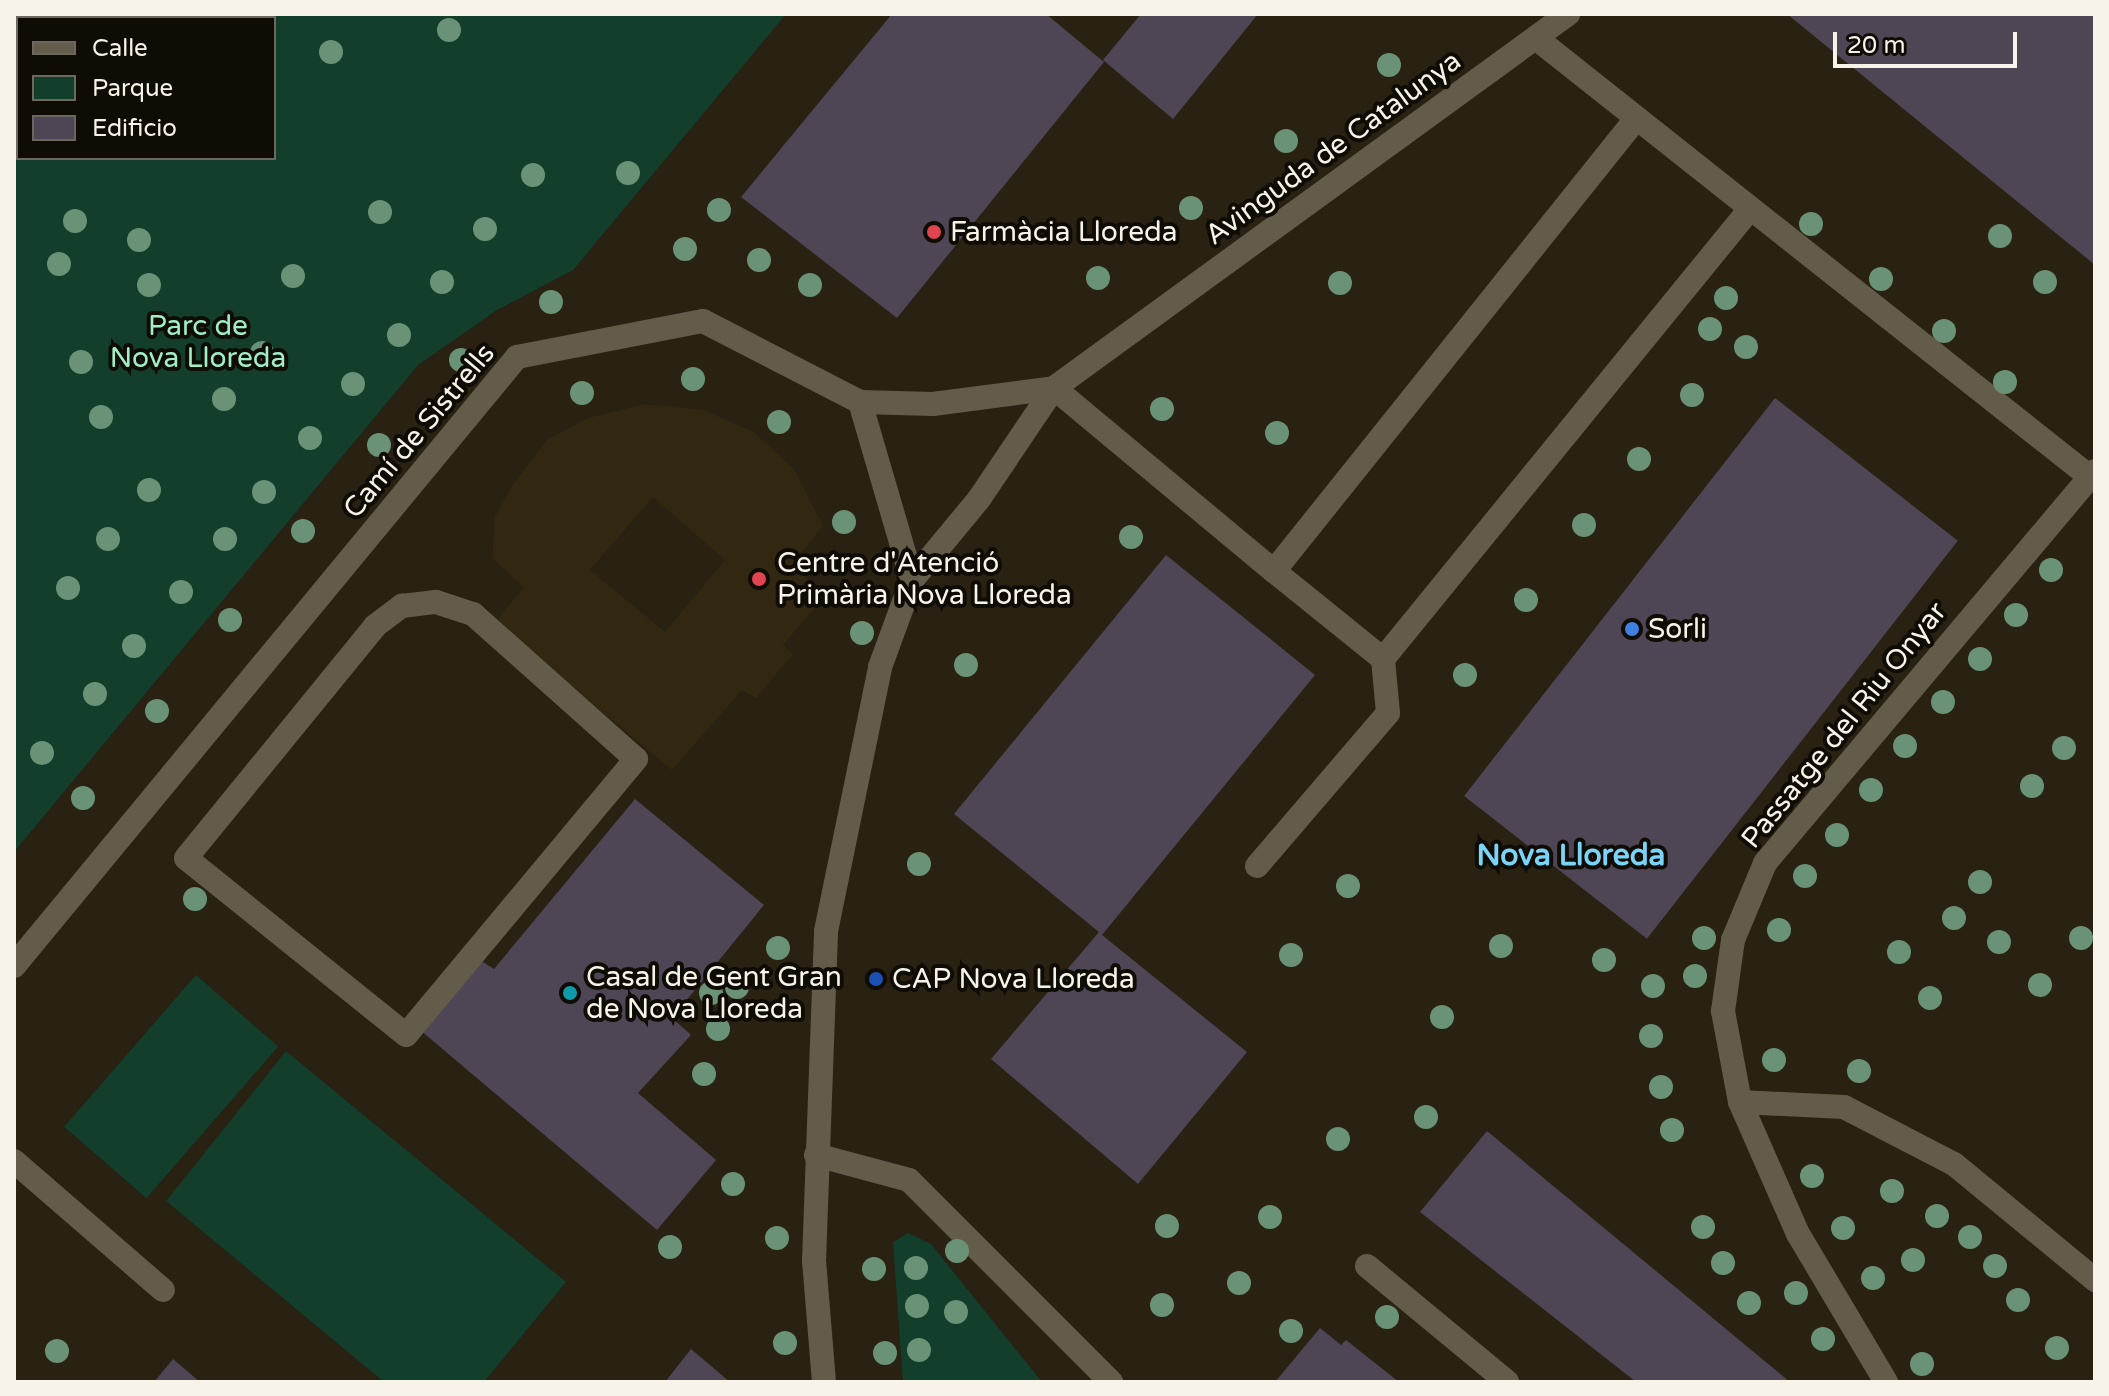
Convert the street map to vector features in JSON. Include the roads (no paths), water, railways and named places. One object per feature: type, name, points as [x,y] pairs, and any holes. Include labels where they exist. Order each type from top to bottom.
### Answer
[{"type":"street","name":"Avinguda de Catalunya","points":[[824,1382],[814,1261],[826,931],[880,667],[912,580],[979,499],[1054,388],[1568,14]]},
{"type":"street","points":[[1537,39],[1749,210],[2093,474]]},
{"type":"street","points":[[1274,571],[1635,120]]},
{"type":"street","points":[[1257,866],[1388,713],[1383,659],[1749,210]]},
{"type":"street","name":"Camí de Sistrells","points":[[14,966],[517,357],[703,321],[860,402]]},
{"type":"street","name":"Avinguda de Catalunya","points":[[860,402],[933,404],[1054,388]]},
{"type":"street","points":[[1054,388],[1383,659]]},
{"type":"street","points":[[860,402],[912,580]]},
{"type":"street","name":"Passatge del Riu Onyar","points":[[1886,1382],[1798,1234],[1740,1102],[1723,1011],[1733,940],[1765,863],[2093,474]]},
{"type":"street","points":[[436,602],[473,614],[636,759],[406,1035],[186,858],[375,626],[402,606],[436,602]]},
{"type":"street","points":[[1740,1102],[1844,1107],[1954,1164],[2095,1280]]},
{"type":"street","points":[[816,1155],[909,1180],[1111,1382]]},
{"type":"street","points":[[14,1161],[163,1290]]},
{"type":"street","points":[[1367,1266],[1507,1382]]},
{"type":"place","name":"Farmàcia Lloreda","points":[[934,232]]},
{"type":"place","name":"Centre d'Atenció Primària Nova Lloreda","points":[[759,579]]},
{"type":"place","name":"Sorli","points":[[1632,629]]},
{"type":"place","name":"CAP Nova Lloreda","points":[[876,979]]},
{"type":"place","name":"Casal de Gent Gran de Nova Lloreda","points":[[570,993]]},
{"type":"district","name":"Nova Lloreda","points":[[1571,856]]},
{"type":"park label","name":"Parc de Nova Lloreda","points":[[198,342]]}]
